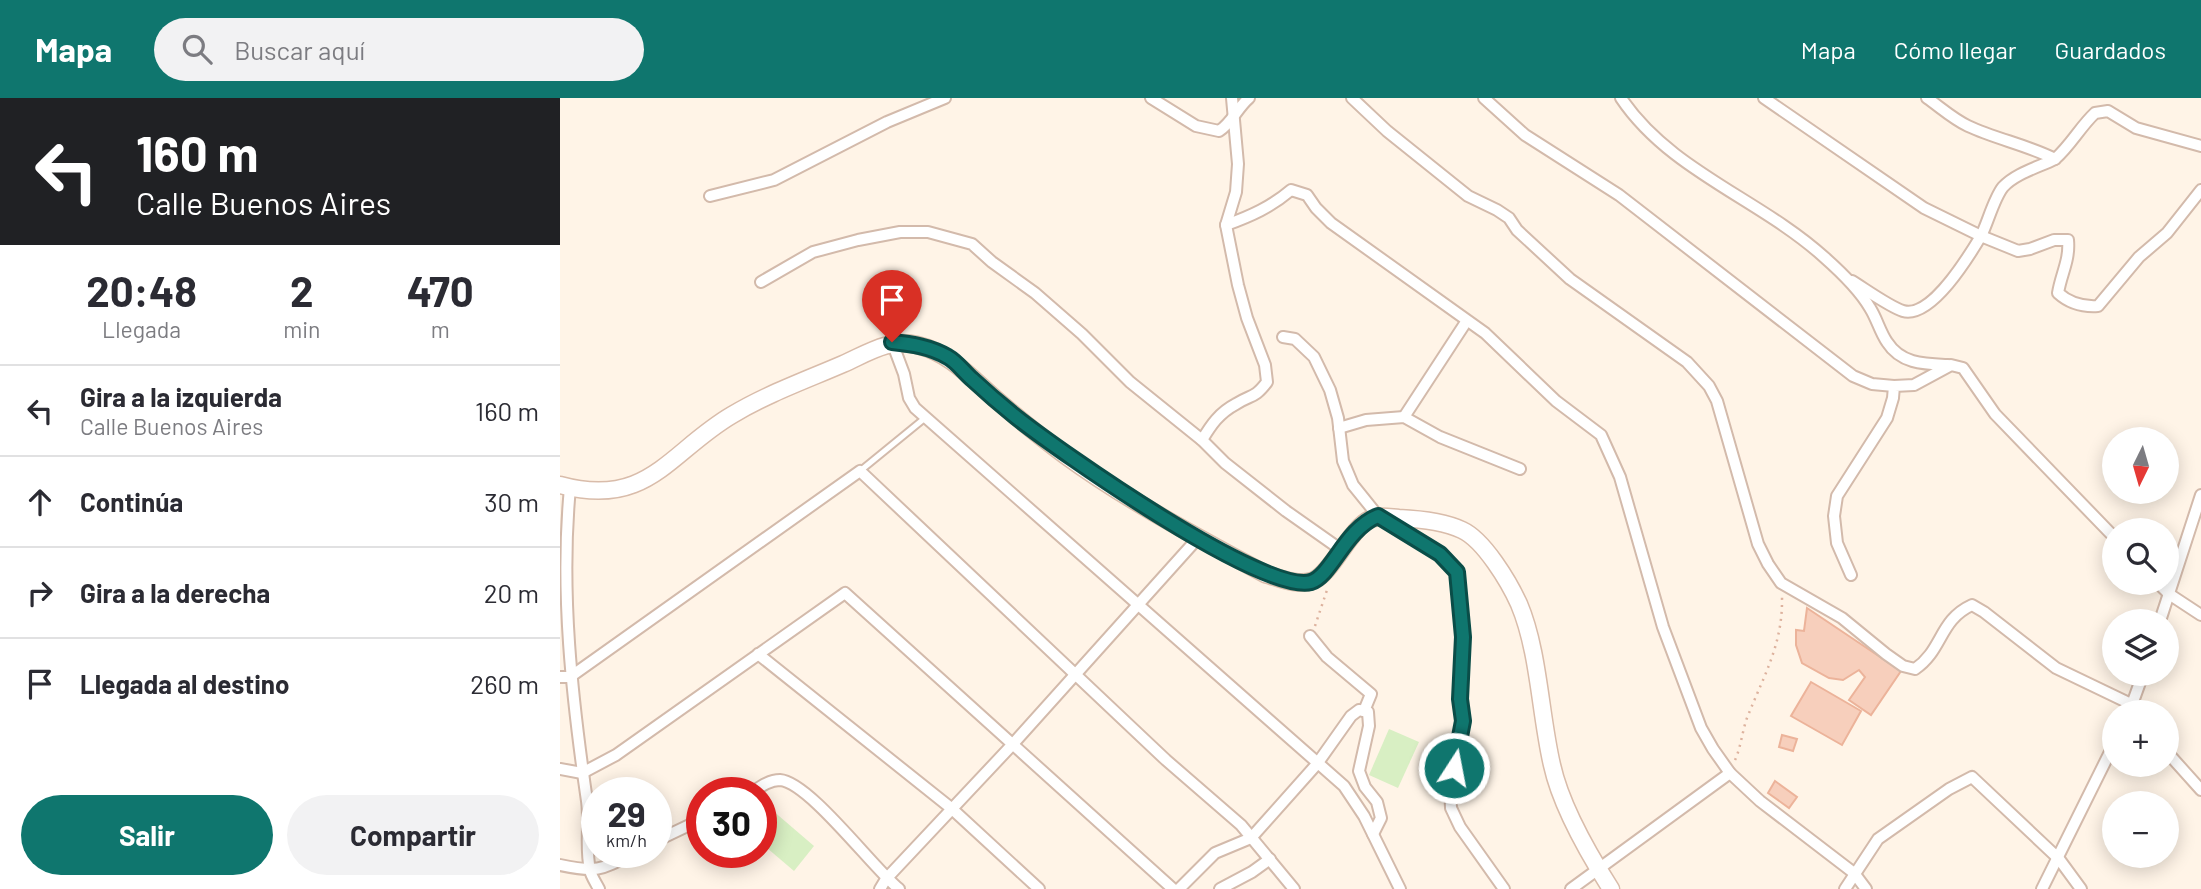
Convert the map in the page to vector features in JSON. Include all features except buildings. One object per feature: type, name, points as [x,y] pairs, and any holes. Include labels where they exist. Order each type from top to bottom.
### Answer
[{"type":"street","points":[[710,195],[774,180],[887,122],[945,98]]},
{"type":"street","points":[[1151,98],[1196,126],[1210,131],[1219,131],[1228,126],[1239,107],[1249,98]]},
{"type":"street","points":[[1202,440],[1214,419],[1236,403],[1258,395],[1267,382],[1265,365],[1238,285],[1226,225],[1236,192],[1238,164],[1232,98]]},
{"type":"street","points":[[1352,98],[1387,131],[1468,195],[1509,218],[1517,230],[1570,279],[1686,362],[1709,386],[1717,401],[1758,544],[1781,583],[1842,618],[1886,654],[1903,666],[1915,670],[1933,652],[1950,620],[1958,611],[1972,605],[2056,668],[2115,700]]},
{"type":"street","points":[[1484,98],[1525,135],[1619,195],[1853,376],[1872,384],[1914,385],[1951,365]]},
{"type":"street","points":[[1621,98],[1633,116],[1684,163],[1757,206],[1808,243],[1846,278],[1870,307],[1886,342],[1899,355],[1913,363],[1963,368],[1995,414],[2102,525]]},
{"type":"street","points":[[1764,98],[1924,208],[1981,236],[2018,251],[2054,240],[2068,240],[2067,264],[2058,293],[2065,300],[2086,307],[2098,306],[2139,257],[2167,233],[2201,190]]},
{"type":"street","points":[[1927,98],[1965,124],[2056,159]]},
{"type":"street","points":[[1846,278],[1905,312],[1919,309],[1933,301],[1981,236],[2003,187],[2025,172],[2056,159],[2081,126],[2095,113],[2108,111],[2136,128],[2201,146]]},
{"type":"street","points":[[1226,225],[1256,214],[1291,190],[1307,195],[1331,223],[1485,333],[1556,401],[1601,435],[1620,477],[1663,627],[1701,729],[1730,773],[1760,801],[1854,873],[1866,889]]},
{"type":"street","points":[[761,282],[813,253],[900,232],[928,232],[972,244],[1044,301],[1130,382],[1202,440],[1225,463],[1340,549]]},
{"type":"street","points":[[1404,417],[1466,322]]},
{"type":"street","points":[[1283,337],[1295,339],[1314,357],[1330,390],[1343,461],[1353,485],[1378,516],[1440,554],[1457,572],[1463,637],[1460,699],[1463,721],[1450,785],[1451,808],[1504,889]]},
{"type":"street","points":[[892,342],[904,374],[908,398],[925,418],[1343,786],[1364,816],[1400,889]]},
{"type":"street","points":[[599,889],[590,871],[587,803],[579,734],[565,677],[562,589],[565,486],[598,491],[623,488],[650,479],[730,416],[781,390],[892,342],[918,345],[950,358],[1016,417],[1067,456],[1117,490],[1265,574],[1292,582],[1311,582],[1324,574],[1352,534],[1367,520],[1378,516],[1428,520],[1464,530],[1489,555],[1509,583],[1526,621],[1552,767],[1562,797],[1611,889]]},
{"type":"street","points":[[1851,575],[1837,543],[1834,516],[1837,496],[1887,418],[1894,386]]},
{"type":"street","points":[[1339,428],[1366,420],[1404,417],[1440,437],[1520,469]]},
{"type":"street","points":[[565,677],[860,471],[1166,760],[1241,825],[1294,889]]},
{"type":"street","points":[[2179,563],[2201,495]]},
{"type":"street","points":[[880,889],[886,879],[1012,745],[1198,538]]},
{"type":"street","points":[[560,769],[582,773],[616,755],[845,593],[1173,889]]},
{"type":"street","points":[[2171,595],[2201,615]]},
{"type":"street","points":[[1310,636],[1327,657],[1371,694],[1364,711]]},
{"type":"street","points":[[758,654],[951,808],[1040,889]]},
{"type":"street","points":[[1179,889],[1215,853],[1251,838],[1317,764],[1359,710],[1368,712],[1369,726],[1359,771],[1365,787],[1377,802],[1381,818],[1373,834]]},
{"type":"street","points":[[2179,765],[2201,790]]},
{"type":"street","points":[[2042,889],[2102,769]]},
{"type":"street","points":[[1571,889],[1730,773]]},
{"type":"street","points":[[1845,889],[1878,839],[1949,789],[1972,777],[2059,859],[2081,889]]},
{"type":"street","points":[[777,781],[782,780],[794,786],[822,807],[886,879],[899,889]]},
{"type":"street","points":[[1220,889],[1270,859]]},
{"type":"street","points":[[560,865],[590,871],[602,868]]},
{"type":"lane","points":[[860,471],[925,418]]},
{"type":"path","points":[[1310,636],[1320,617],[1329,582],[1324,574]]},
{"type":"path","points":[[1730,773],[1741,747],[1746,721],[1775,654],[1782,617],[1781,583]]},
{"type":"green space","points":[[1389,729],[1419,742],[1398,788],[1369,775]]},
{"type":"green space","points":[[777,814],[814,846],[794,871],[777,857]]},
{"type":"route","points":[[892,342],[918,345],[950,358],[1016,417],[1067,456],[1137,502],[1265,574],[1292,582],[1311,582],[1324,574],[1352,534],[1367,520],[1378,516],[1440,554],[1457,572],[1463,637],[1460,699],[1463,721],[1454,768]]}]
